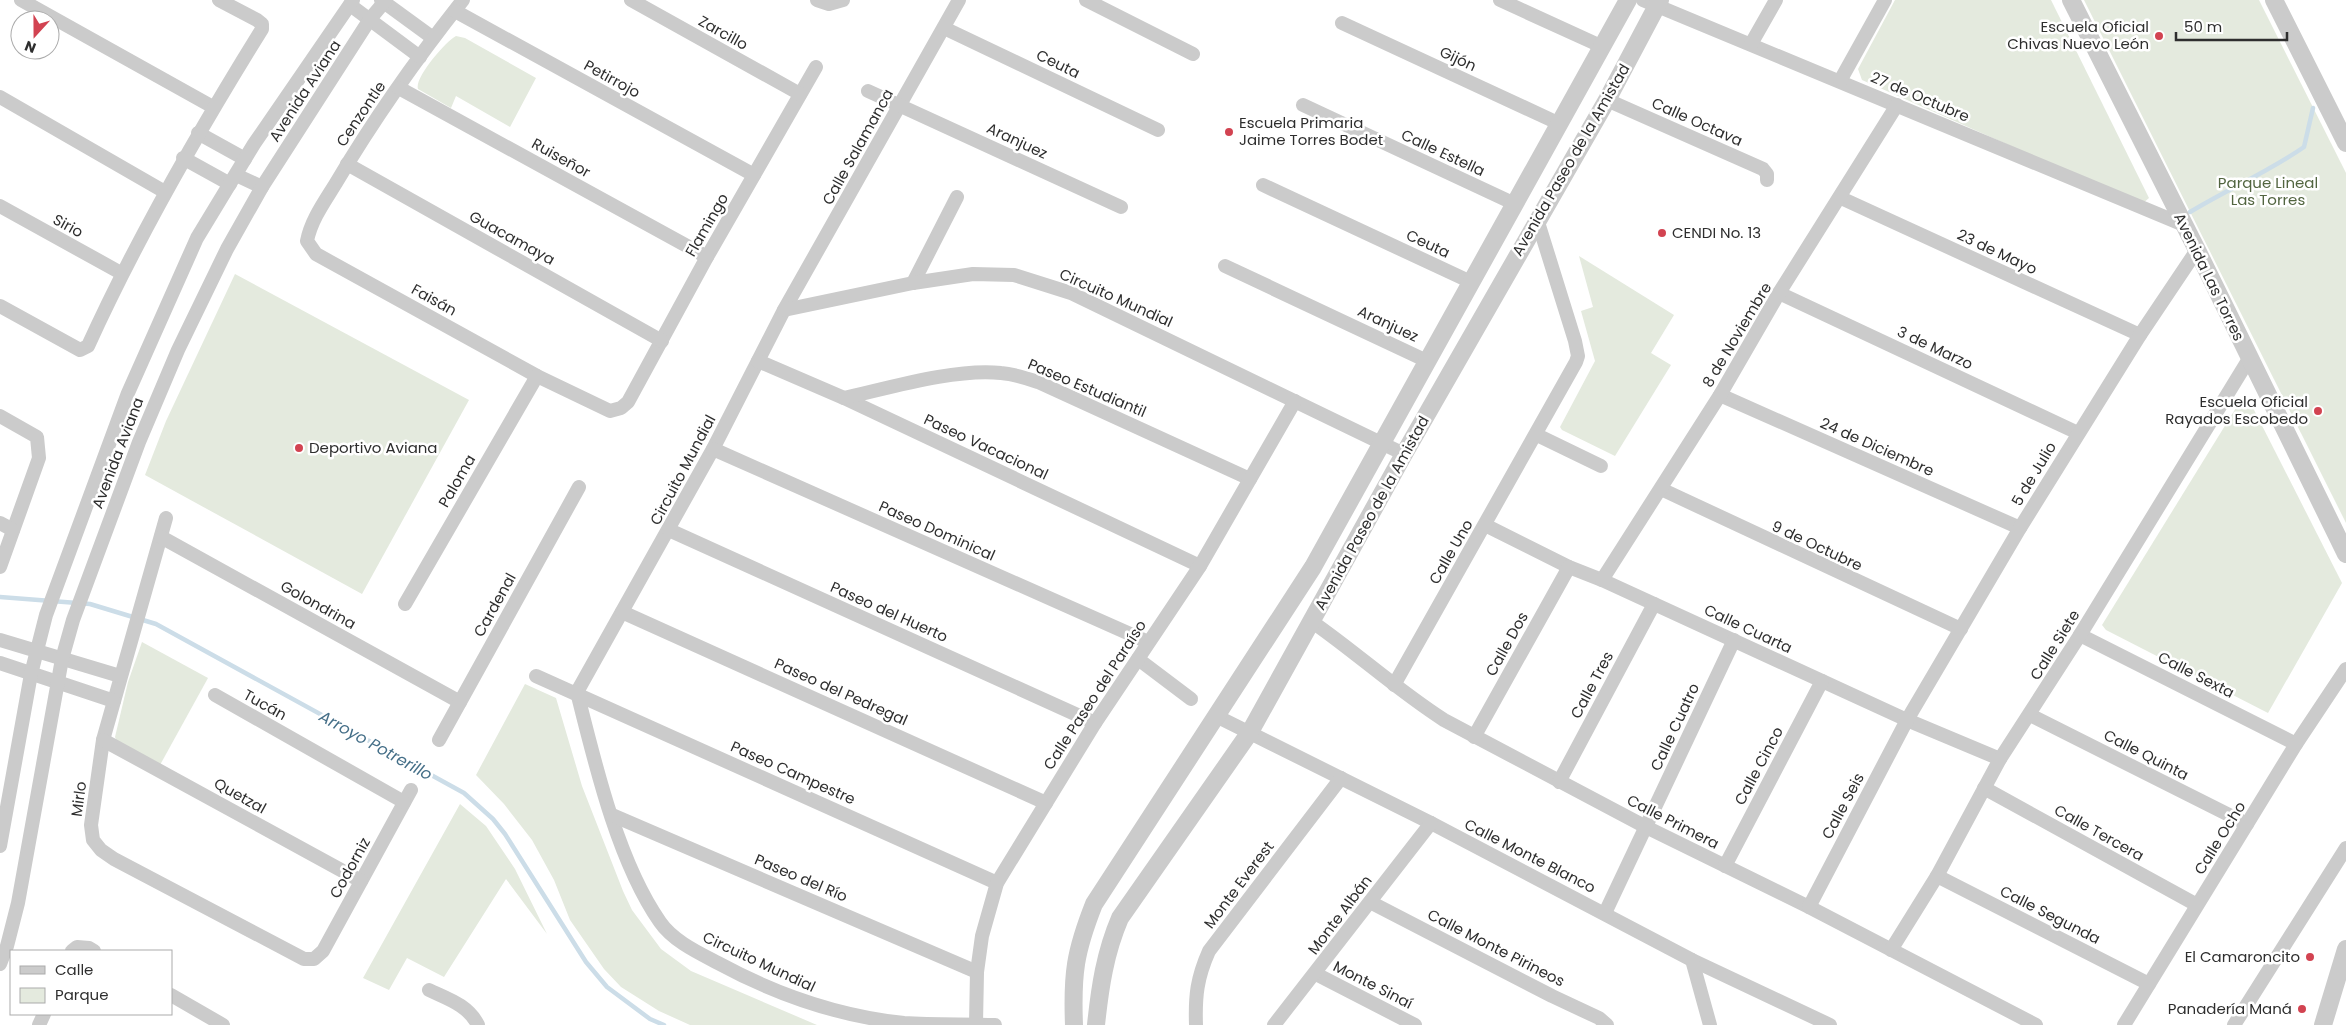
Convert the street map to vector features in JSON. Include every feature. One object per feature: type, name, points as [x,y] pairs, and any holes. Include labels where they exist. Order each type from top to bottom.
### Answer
[{"type":"street","points":[[21,0],[213,107]]},
{"type":"street","points":[[0,306],[80,350],[88,346],[121,273],[183,158],[262,29],[262,24],[219,0]]},
{"type":"street","name":"Zarcillo","points":[[631,0],[800,94]]},
{"type":"street","points":[[817,0],[829,4],[843,0]]},
{"type":"street","name":"Calle Salamanca","points":[[784,310],[959,0]]},
{"type":"street","points":[[1086,0],[1193,54]]},
{"type":"street","points":[[1500,0],[1603,47]]},
{"type":"street","name":"Avenida Paseo de la Amistad","points":[[1074,1025],[1072,980],[1079,942],[1094,904],[1313,567],[1628,0]]},
{"type":"street","points":[[1752,44],[1776,0]]},
{"type":"street","points":[[1840,81],[1885,0]]},
{"type":"street","name":"Avenida Las Torres","points":[[2071,0],[2197,250],[2346,554]]},
{"type":"street","points":[[2274,0],[2346,144]]},
{"type":"street","points":[[384,1],[433,38]]},
{"type":"street","name":"Avenida Aviana","points":[[0,964],[7,946],[18,902],[56,682],[62,659],[73,620],[158,392],[227,249],[262,187],[370,19],[384,1]]},
{"type":"street","points":[[351,2],[420,57]]},
{"type":"street","name":"Avenida Aviana","points":[[0,846],[31,674],[46,615],[128,393],[197,238],[245,159],[351,2]]},
{"type":"street","name":"Avenida Paseo de la Amistad","points":[[1096,1025],[1100,982],[1108,945],[1120,918],[1250,732],[1404,454],[1537,219],[1607,100],[1653,2]]},
{"type":"street","name":"27 de Octubre","points":[[1653,2],[2184,225]]},
{"type":"street","name":"Cenzontle","points":[[316,254],[308,241],[313,221],[347,164],[433,38],[459,6]]},
{"type":"street","name":"Petirrojo","points":[[459,6],[754,175]]},
{"type":"street","name":"Gijón","points":[[1342,23],[1560,124]]},
{"type":"street","name":"Ceuta","points":[[944,28],[1158,130]]},
{"type":"street","name":"Flamingo","points":[[628,402],[707,257],[816,67]]},
{"type":"street","name":"Ruiseñor","points":[[399,88],[707,257]]},
{"type":"street","name":"Aranjuez","points":[[868,91],[1121,207]]},
{"type":"street","points":[[0,97],[165,192]]},
{"type":"street","name":"Calle Octava","points":[[1607,100],[1763,169],[1767,174],[1766,180]]},
{"type":"street","name":"Calle Estella","points":[[1303,105],[1515,204]]},
{"type":"street","name":"8 de Noviembre","points":[[1602,580],[1720,395],[1779,293],[1841,198],[1897,105]]},
{"type":"street","points":[[198,133],[245,159]]},
{"type":"street","points":[[183,158],[232,180],[262,187]]},
{"type":"street","name":"Guacamaya","points":[[347,164],[662,341]]},
{"type":"street","name":"Ceuta","points":[[1263,185],[1471,282]]},
{"type":"street","points":[[912,283],[957,196]]},
{"type":"street","name":"23 de Mayo","points":[[1841,198],[2140,335]]},
{"type":"street","name":"Sirio","points":[[0,206],[121,273]]},
{"type":"street","name":"Calle Uno","points":[[1394,685],[1573,370],[1578,356],[1537,219]]},
{"type":"street","name":"5 de Julio","points":[[1907,720],[2078,433],[2197,250]]},
{"type":"street","name":"Faisán","points":[[316,254],[536,376],[602,408],[615,411],[628,402]]},
{"type":"street","name":"Aranjuez","points":[[1225,266],[1427,361]]},
{"type":"street","name":"Circuito Mundial","points":[[995,1025],[906,1024],[821,1008],[771,988],[691,949],[661,924],[639,888],[612,814],[577,692],[714,449],[784,310],[912,283],[973,274],[997,274],[1031,280],[1070,293],[1404,454]]},
{"type":"street","name":"3 de Marzo","points":[[1779,293],[2078,433]]},
{"type":"street","name":"Calle Siete","points":[[1891,950],[1937,876],[2000,759],[2080,635],[2249,359]]},
{"type":"street","name":"Paseo Vacacional","points":[[758,361],[844,398],[1200,566]]},
{"type":"street","name":"Paseo Estudiantil","points":[[844,398],[947,376],[999,372],[1017,375],[1038,382],[1250,479]]},
{"type":"street","name":"Paloma","points":[[405,604],[536,376]]},
{"type":"street","name":"24 de Diciembre","points":[[1720,395],[2020,528]]},
{"type":"street","name":"Calle Paseo del Paraíso","points":[[976,1024],[977,972],[982,936],[997,883],[1095,723],[1200,566],[1295,401]]},
{"type":"street","points":[[0,416],[37,437],[40,458],[0,566]]},
{"type":"street","points":[[1536,434],[1601,466]]},
{"type":"street","name":"Paseo Dominical","points":[[714,449],[1148,642]]},
{"type":"street","name":"Cardenal","points":[[439,740],[579,487]]},
{"type":"street","name":"9 de Octubre","points":[[1661,489],[1961,629]]},
{"type":"street","name":"Mirlo","points":[[166,518],[103,740],[91,825],[93,840],[101,850],[114,860],[304,959],[314,959]]},
{"type":"street","points":[[0,523],[13,530]]},
{"type":"street","name":"Calle Cuarta","points":[[1485,525],[1569,567],[1602,580],[1907,720],[2000,759]]},
{"type":"street","name":"Paseo del Huerto","points":[[669,530],[1095,723]]},
{"type":"street","name":"Golondrina","points":[[161,537],[460,702]]},
{"type":"street","name":"Calle Dos","points":[[1474,737],[1569,567]]},
{"type":"street","name":"Calle Tres","points":[[1559,782],[1654,604]]},
{"type":"street","name":"Paseo del Pedregal","points":[[622,612],[1046,803]]},
{"type":"street","name":"Calle Primera","points":[[1311,621],[1356,653],[1394,685],[1444,720],[1474,737],[1646,827],[1809,907],[2036,1025]]},
{"type":"street","name":"Calle Sexta","points":[[2080,635],[2296,744]]},
{"type":"street","points":[[0,640],[120,676]]},
{"type":"street","name":"Calle Cuatro","points":[[1604,913],[1734,640]]},
{"type":"street","points":[[1138,659],[1190,699]]},
{"type":"street","points":[[0,664],[114,701]]},
{"type":"street","name":"Calle Ocho","points":[[2124,1025],[2296,744],[2346,669]]},
{"type":"street","name":"Paseo Campestre","points":[[536,676],[577,692],[997,883]]},
{"type":"street","name":"Calle Cinco","points":[[1725,866],[1822,681]]},
{"type":"street","name":"Tucán","points":[[215,695],[408,796]]},
{"type":"street","name":"Calle Quinta","points":[[2030,715],[2247,824]]},
{"type":"street","name":"Calle Monte Blanco","points":[[1216,716],[1432,823],[1692,960],[1817,1021],[1830,1025]]},
{"type":"street","name":"Calle Seis","points":[[1809,907],[1907,720]]},
{"type":"street","name":"Quetzal","points":[[103,740],[361,881]]},
{"type":"street","name":"Monte Everest","points":[[1196,1025],[1198,974],[1208,951],[1341,778]]},
{"type":"street","name":"Calle Tercera","points":[[1984,788],[2197,905]]},
{"type":"street","name":"Codorniz","points":[[314,959],[324,951],[408,796]]},
{"type":"street","name":"Paseo del Río","points":[[612,814],[977,972]]},
{"type":"street","name":"Monte Albán","points":[[1274,1025],[1316,974],[1432,823]]},
{"type":"street","points":[[2234,1025],[2346,848]]},
{"type":"street","name":"Calle Segunda","points":[[1937,876],[2149,984]]},
{"type":"street","name":"Calle Monte Pirineos","points":[[1370,902],[1552,996],[1600,1018],[1607,1025]]},
{"type":"street","points":[[2323,1025],[2346,948]]},
{"type":"street","points":[[1692,960],[1710,1025]]},
{"type":"street","name":"Monte Sinaí","points":[[1316,974],[1415,1025]]},
{"type":"street","points":[[429,990],[462,1006],[478,1025]]},
{"type":"street","points":[[172,996],[224,1025]]},
{"type":"green space","points":[[1895,0],[2051,0],[2149,198],[2142,204],[1862,80],[1858,69]]},
{"type":"green space","name":"Parque Lineal Las Torres","points":[[2084,0],[2259,0],[2346,173],[2346,523]]},
{"type":"green space","points":[[456,36],[465,38],[536,78],[510,127],[456,96],[451,108],[418,89],[418,84],[426,69],[439,52]]},
{"type":"green space","points":[[1579,256],[1674,315],[1651,353],[1671,365],[1615,456],[1562,430],[1560,427],[1595,361],[1581,311],[1593,307]]},
{"type":"green space","name":"Deportivo Aviana","points":[[235,274],[469,400],[362,594],[145,475],[166,421]]},
{"type":"green space","points":[[2250,402],[2342,583],[2268,713],[2106,630],[2102,625],[2239,403]]},
{"type":"green space","points":[[142,642],[208,678],[160,765],[117,742],[115,737],[128,682]]},
{"type":"green space","points":[[525,684],[556,698],[582,786],[623,891],[632,910],[661,949],[691,971],[817,1025],[690,1025],[659,1011],[621,987],[604,969],[570,920],[554,880],[532,840],[504,804],[476,775]]},
{"type":"green space","points":[[460,804],[486,826],[515,869],[547,934],[506,879],[444,977],[407,958],[389,990],[363,978]]},
{"type":"waterway","points":[[2190,212],[2304,147],[2313,108]]},
{"type":"waterway","name":"Arroyo Potrerillo","points":[[0,597],[90,604],[156,624],[464,793],[493,819],[505,834],[586,962],[607,987],[650,1019],[664,1025]]},
{"type":"place","name":"Escuela Oficial Chivas Nuevo León","points":[[2159,36]]},
{"type":"place","name":"Escuela Primaria Jaime Torres Bodet","points":[[1229,132]]},
{"type":"place","name":"CENDI No. 13","points":[[1662,233]]},
{"type":"place","name":"Escuela Oficial Rayados Escobedo","points":[[2318,411]]},
{"type":"place","name":"Deportivo Aviana","points":[[299,448]]},
{"type":"place","name":"El Camaroncito","points":[[2310,957]]},
{"type":"place","name":"Panadería Maná","points":[[2302,1009]]}]
